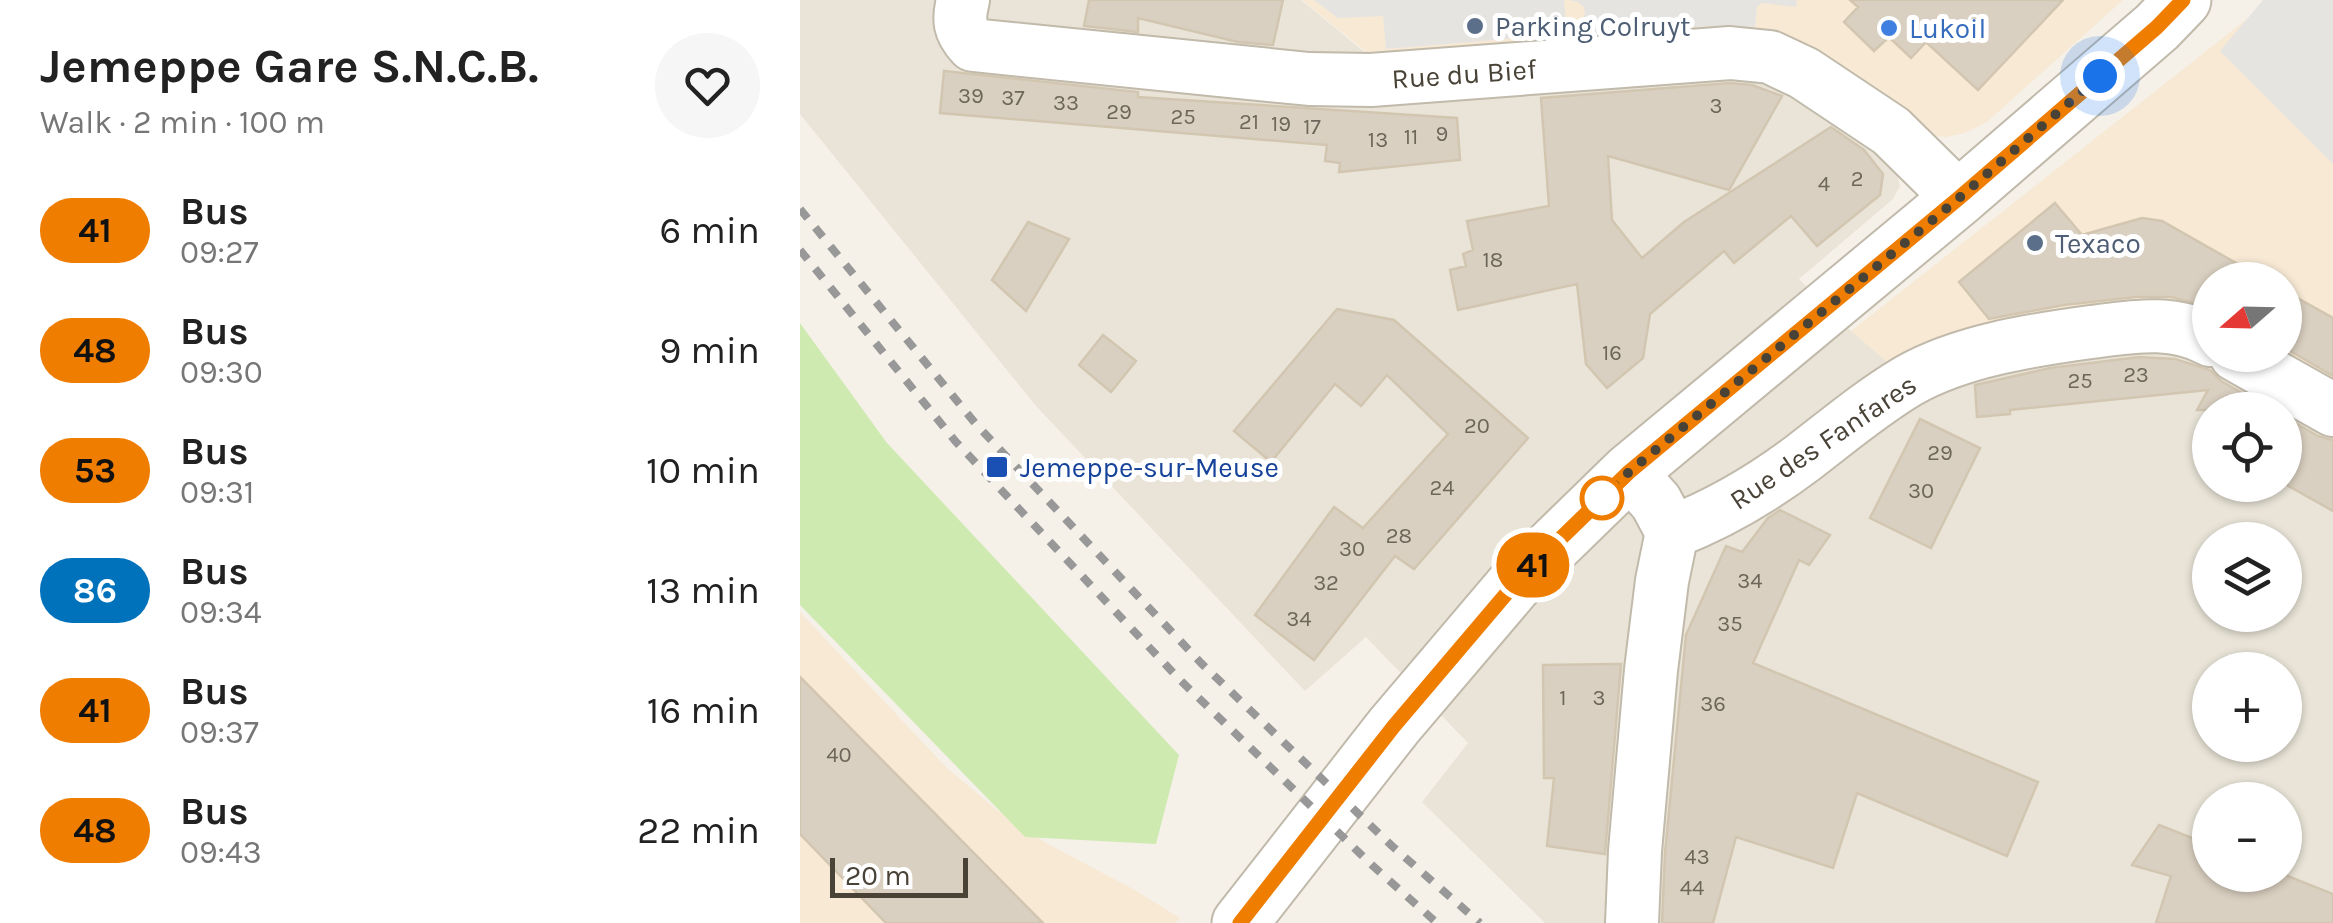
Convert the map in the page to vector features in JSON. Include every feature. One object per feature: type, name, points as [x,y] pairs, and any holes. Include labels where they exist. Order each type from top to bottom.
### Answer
[{"type":"street","name":"Rue du Bief","points":[[963,0],[960,32],[973,45],[1310,80],[1387,79],[1730,53],[1770,58],[1804,73],[1890,131],[1959,198]]},
{"type":"street","points":[[1240,923],[1394,726],[1518,580],[1629,472],[1959,198],[2157,27],[2183,0]]},
{"type":"street","name":"Rue des Fanfares","points":[[1672,532],[1762,486],[1912,378],[2016,344],[2062,336],[2148,326],[2179,326],[2192,332]]},
{"type":"street","points":[[2266,372],[2333,410]]},
{"type":"street","points":[[1629,472],[1656,502],[1672,532],[1651,670],[1632,923]]},
{"type":"shaded area","points":[[800,0],[1301,0],[1379,64],[1767,78],[1859,133],[1898,177],[1900,186],[1893,199],[1799,279],[1894,367],[2192,312],[2192,372],[2299,372],[2333,391],[2333,923],[1545,923],[1422,802],[1468,743],[1366,637],[1305,691],[1036,406],[800,114]]},
{"type":"shaded area","points":[[1302,0],[2123,0],[1987,122],[1946,137],[1932,136],[1814,57],[1381,64]]},
{"type":"shaded area","name":"Parking Colruyt","points":[[1314,0],[1564,0],[1567,34],[1386,49],[1383,16],[1338,18]]},
{"type":"shaded area","name":"Parking Colruyt","points":[[1569,0],[1797,0],[1796,7],[1762,3],[1757,7],[1755,27],[1708,26],[1578,38],[1584,7]]},
{"type":"shaded area","points":[[2263,0],[2333,0],[2333,164],[2220,51]]},
{"type":"shaded area","points":[[2265,0],[2333,0],[2333,390],[2302,367],[2302,262],[2192,262],[2192,325],[1894,368],[1851,331],[2253,14]]},
{"type":"shaded area","points":[[800,612],[947,768],[997,810],[1046,843],[1180,918],[1175,923],[800,923]]},
{"type":"green space","points":[[800,323],[887,443],[1179,755],[1156,844],[1025,837],[800,605]]},
{"type":"building","points":[[1089,0],[1283,0],[1273,45],[1238,42],[1138,18],[1138,32],[1084,26]]},
{"type":"building","name":"Lukoil","points":[[1850,0],[2063,0],[1978,90],[1926,42],[1911,58],[1889,37],[1874,51],[1844,22],[1858,7]]},
{"type":"building","points":[[944,71],[1138,92],[1138,97],[1457,118],[1460,160],[1339,172],[1340,163],[1325,161],[1327,145],[940,113]]},
{"type":"building","points":[[1730,83],[1752,85],[1782,96],[1729,190],[1608,156],[1612,220],[1642,258],[1684,222],[1831,127],[1864,150],[1883,174],[1880,195],[1817,246],[1791,216],[1734,263],[1724,251],[1650,314],[1643,358],[1607,388],[1586,364],[1577,284],[1458,310],[1450,270],[1466,266],[1463,254],[1473,250],[1467,221],[1549,206],[1541,98]]},
{"type":"building","points":[[2055,203],[2082,235],[2142,218],[2162,221],[2234,262],[2192,262],[2192,302],[2171,297],[2136,297],[1989,319],[1959,282]]},
{"type":"building","points":[[1028,222],[1069,239],[1026,311],[992,280]]},
{"type":"building","points":[[2302,301],[2333,318],[2333,376],[2302,358]]},
{"type":"building","points":[[1337,309],[1394,320],[1528,438],[1414,569],[1395,556],[1314,660],[1255,615],[1334,507],[1363,528],[1448,434],[1387,375],[1361,406],[1335,384],[1271,462],[1234,431]]},
{"type":"building","points":[[1103,335],[1136,361],[1111,392],[1079,365]]},
{"type":"building","points":[[2139,357],[2175,359],[2192,364],[2192,372],[2212,372],[2240,392],[2208,390],[2010,410],[2010,414],[1977,417],[1975,385],[2050,368]]},
{"type":"building","points":[[1920,419],[1980,448],[1931,548],[1870,518]]},
{"type":"building","points":[[2302,427],[2333,440],[2333,511],[2302,494]]},
{"type":"building","points":[[1780,510],[1830,535],[1809,565],[1799,560],[1753,663],[2038,782],[2007,856],[1857,793],[1833,868],[1736,837],[1713,923],[1662,923],[1686,635],[1726,546],[1742,552],[1768,518]]},
{"type":"building","points":[[1621,664],[1605,854],[1547,846],[1554,778],[1544,778],[1543,665]]},
{"type":"building","points":[[800,677],[1043,923],[886,923],[800,834]]},
{"type":"building","points":[[2159,825],[2192,838],[2192,892],[2302,892],[2302,882],[2333,894],[2333,923],[2156,923],[2171,876],[2132,865]]},
{"type":"railway","points":[[800,209],[975,423],[1201,663],[1392,846],[1480,923]]},
{"type":"railway","points":[[800,250],[956,442],[1179,679],[1437,923]]},
{"type":"bus line","name":"41","points":[[1240,923],[1394,726],[1518,580],[1629,472],[1959,198],[2157,27],[2183,0]]},
{"type":"place","name":"Parking Colruyt","points":[[1475,26]]},
{"type":"place","name":"Lukoil","points":[[1889,28]]},
{"type":"place","name":"Texaco","points":[[2035,243]]},
{"type":"place","name":"Jemeppe-sur-Meuse","points":[[997,467]]},
{"type":"route","points":[[1602,498],[2100,76]]}]
